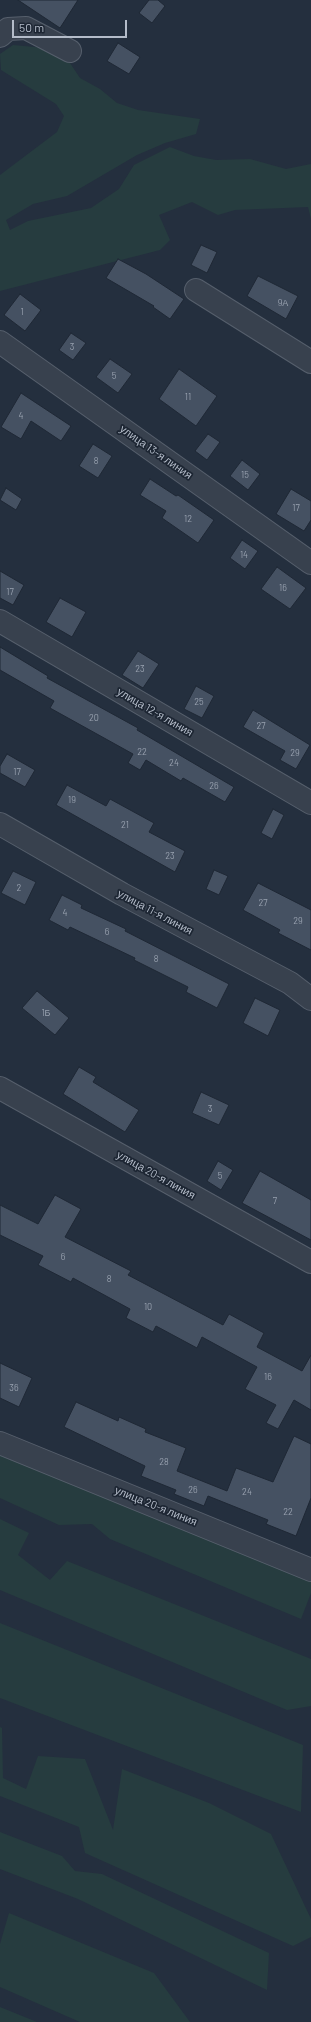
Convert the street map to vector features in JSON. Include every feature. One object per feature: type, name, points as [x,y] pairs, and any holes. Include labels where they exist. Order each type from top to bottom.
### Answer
[{"type":"street","points":[[0,36],[8,29],[26,28],[70,51]]},
{"type":"street","points":[[196,290],[311,362]]},
{"type":"street","name":"улица 13-я линия","points":[[0,342],[311,563]]},
{"type":"street","name":"улица 12-я линия","points":[[0,621],[311,803]]},
{"type":"street","name":"улица 11-я линия","points":[[0,824],[122,894],[290,983],[311,999]]},
{"type":"street","name":"улица 20-я линия","points":[[0,1088],[311,1262]]},
{"type":"street","name":"улица 20-я линия","points":[[0,1443],[311,1570]]},
{"type":"green space","points":[[13,45],[45,48],[70,63],[80,78],[100,89],[117,103],[138,110],[200,119],[196,134],[165,143],[137,155],[67,196],[33,204],[6,220],[10,230],[28,221],[91,208],[119,189],[134,165],[170,147],[194,156],[216,160],[250,159],[286,169],[311,164],[311,219],[308,207],[235,210],[218,215],[192,202],[159,215],[170,240],[160,250],[0,291],[0,175],[57,132],[64,116],[56,104],[1,70],[0,54]]},
{"type":"green space","points":[[0,1439],[311,1571],[311,1593],[301,1619],[110,1539],[92,1524],[59,1525],[0,1498]]},
{"type":"green space","points":[[0,1519],[29,1533],[18,1555],[50,1580],[67,1561],[311,1659],[311,1706],[287,1710],[0,1590]]},
{"type":"green space","points":[[0,1623],[303,1745],[301,1812],[0,1698]]},
{"type":"green space","points":[[0,1727],[2,1728],[3,1778],[26,1789],[38,1756],[85,1759],[113,1830],[122,1769],[209,1803],[271,1834],[311,1919],[311,1937],[293,1946],[85,1853],[79,1827],[0,1796]]},
{"type":"green space","points":[[0,1832],[62,1856],[75,1871],[102,1874],[269,1953],[267,1990],[78,1899],[0,1869]]},
{"type":"green space","points":[[9,1913],[154,1973],[190,2022],[80,2022],[0,1987],[0,1944]]},
{"type":"green space","points":[[0,2007],[37,2022],[0,2022]]},
{"type":"building","points":[[18,0],[78,0],[60,28]]},
{"type":"building","points":[[149,0],[158,0],[165,6],[152,23],[139,13]]},
{"type":"building","points":[[118,43],[140,57],[129,74],[107,61]]},
{"type":"building","points":[[201,245],[217,252],[207,273],[191,265]]},
{"type":"building","points":[[118,259],[146,274],[184,299],[170,319],[153,307],[154,306],[106,278]]},
{"type":"building","points":[[258,276],[298,296],[286,319],[247,296]]},
{"type":"building","points":[[20,294],[41,310],[25,331],[4,315]]},
{"type":"building","points":[[71,333],[86,343],[73,360],[59,350]]},
{"type":"building","points":[[110,359],[132,374],[118,393],[96,377]]},
{"type":"building","points":[[179,369],[217,396],[196,426],[159,399]]},
{"type":"building","points":[[21,393],[71,426],[61,441],[31,421],[21,439],[1,427]]},
{"type":"building","points":[[208,434],[220,442],[207,460],[195,451]]},
{"type":"building","points":[[93,444],[112,456],[98,478],[79,466]]},
{"type":"building","points":[[242,460],[260,474],[248,490],[230,476]]},
{"type":"building","points":[[150,479],[176,496],[178,495],[214,520],[198,543],[162,518],[166,511],[140,495]]},
{"type":"building","points":[[6,488],[22,499],[16,510],[0,500]]},
{"type":"building","points":[[291,489],[311,501],[311,520],[304,531],[276,514]]},
{"type":"building","points":[[242,540],[258,551],[245,569],[230,558]]},
{"type":"building","points":[[277,567],[306,588],[290,609],[261,589]]},
{"type":"building","points":[[0,571],[24,585],[13,605],[0,598]]},
{"type":"building","points":[[60,598],[86,612],[72,637],[46,622]]},
{"type":"building","points":[[0,647],[48,676],[47,678],[138,728],[137,730],[234,787],[225,802],[183,778],[181,781],[146,760],[140,770],[128,763],[133,754],[50,708],[54,701],[0,670]]},
{"type":"building","points":[[138,651],[159,664],[143,688],[122,675]]},
{"type":"building","points":[[196,686],[214,696],[202,718],[184,709]]},
{"type":"building","points":[[253,710],[310,745],[296,769],[280,760],[285,751],[243,727]]},
{"type":"building","points":[[7,754],[35,770],[25,787],[0,773],[0,766]]},
{"type":"building","points":[[67,785],[106,806],[110,799],[154,823],[149,832],[185,851],[175,872],[56,805]]},
{"type":"building","points":[[273,809],[284,815],[272,839],[261,833]]},
{"type":"building","points":[[214,870],[228,876],[219,895],[206,889]]},
{"type":"building","points":[[13,871],[36,882],[25,905],[1,893]]},
{"type":"building","points":[[258,883],[311,910],[311,950],[278,933],[280,930],[243,910]]},
{"type":"building","points":[[62,895],[82,905],[81,908],[126,929],[125,931],[229,984],[217,1008],[186,992],[188,987],[134,960],[135,958],[70,927],[68,930],[49,920]]},
{"type":"building","points":[[37,991],[69,1018],[55,1035],[22,1008]]},
{"type":"building","points":[[255,998],[280,1010],[268,1036],[243,1023]]},
{"type":"building","points":[[79,1067],[96,1077],[93,1082],[139,1110],[125,1132],[63,1094]]},
{"type":"building","points":[[201,1092],[229,1105],[219,1125],[192,1113]]},
{"type":"building","points":[[218,1161],[233,1170],[221,1190],[207,1181]]},
{"type":"building","points":[[260,1171],[311,1200],[311,1240],[242,1203]]},
{"type":"building","points":[[55,1195],[81,1209],[65,1237],[131,1271],[128,1275],[223,1325],[229,1314],[264,1333],[257,1347],[302,1371],[311,1355],[311,1410],[294,1400],[278,1429],[266,1423],[276,1405],[245,1389],[257,1367],[202,1337],[197,1348],[156,1326],[153,1332],[126,1318],[130,1309],[73,1278],[71,1282],[38,1265],[43,1256],[0,1235],[0,1205],[38,1224]]},
{"type":"building","points":[[0,1363],[32,1378],[19,1407],[0,1398]]},
{"type":"building","points":[[76,1402],[118,1421],[119,1417],[146,1429],[145,1432],[186,1448],[177,1471],[227,1491],[236,1468],[273,1482],[294,1436],[311,1444],[311,1498],[296,1536],[266,1524],[268,1520],[208,1496],[204,1506],[174,1494],[176,1490],[141,1476],[145,1466],[64,1427]]}]
